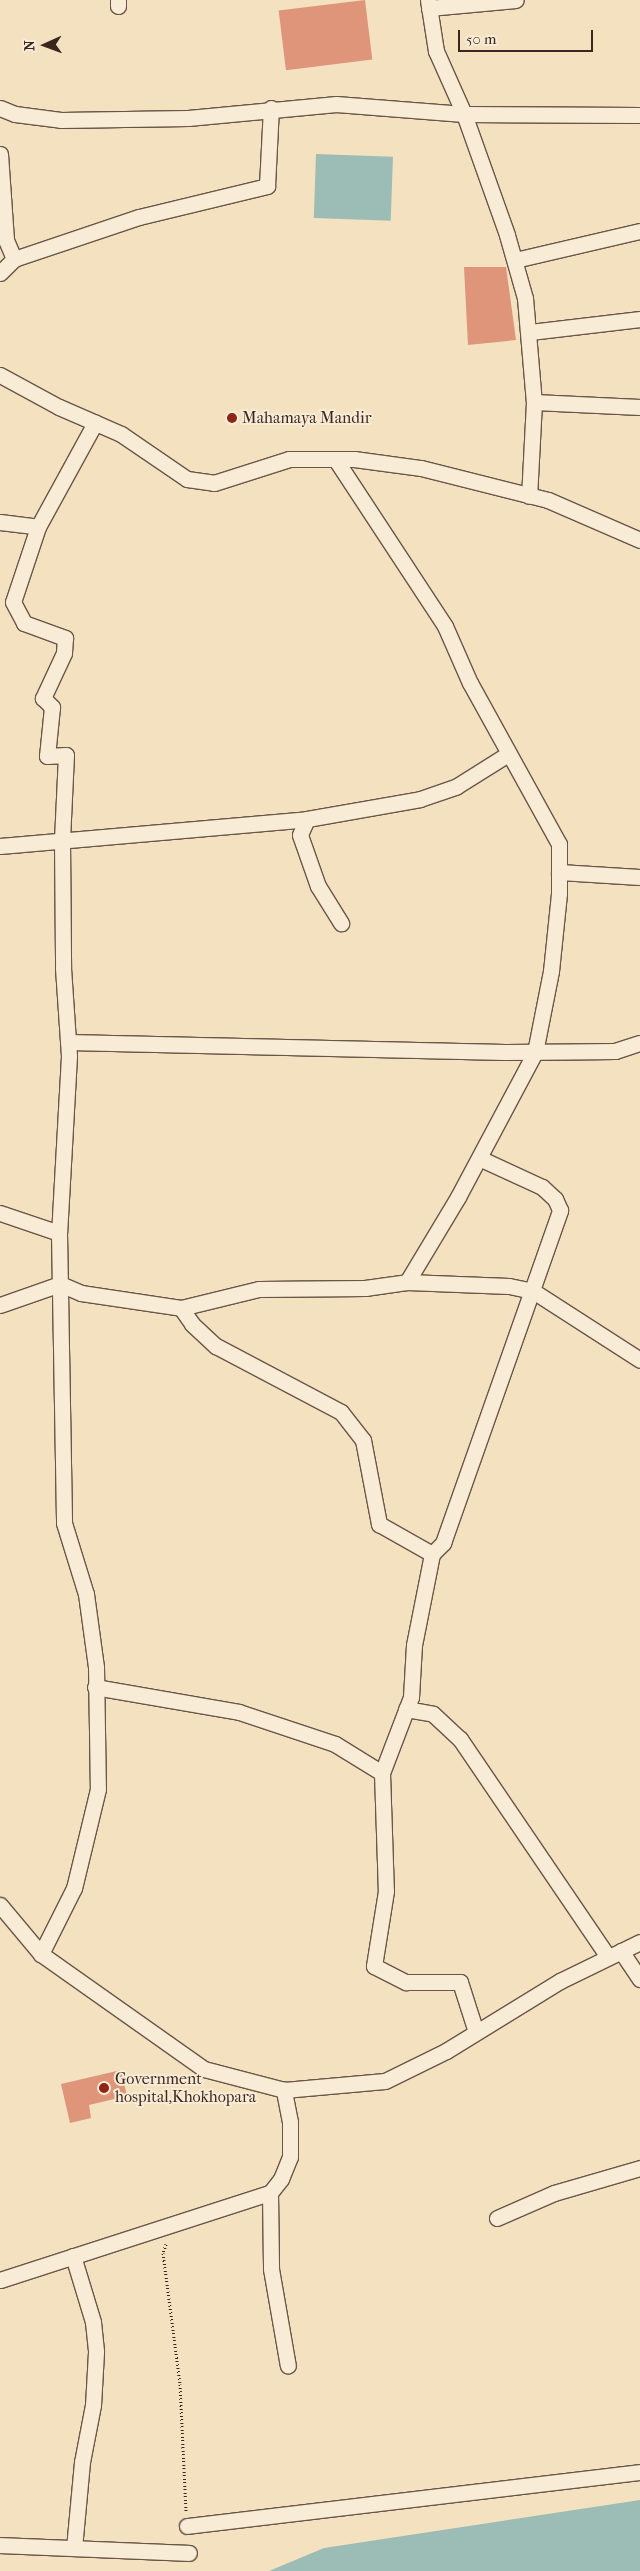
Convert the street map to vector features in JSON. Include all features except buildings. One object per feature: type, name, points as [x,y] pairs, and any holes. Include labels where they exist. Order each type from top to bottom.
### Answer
[{"type":"street","points":[[516,0],[429,4],[442,69],[464,114],[514,260],[530,332],[534,402],[529,496]]},
{"type":"street","points":[[0,108],[15,114],[61,120],[188,118],[271,108],[336,104],[464,114],[640,115]]},
{"type":"street","points":[[0,273],[14,259],[139,217],[267,186],[271,108]]},
{"type":"street","points":[[0,154],[6,240],[14,259]]},
{"type":"street","points":[[514,260],[640,231]]},
{"type":"street","points":[[530,332],[640,319]]},
{"type":"street","points":[[0,375],[95,423],[121,434],[187,479],[214,483],[289,460],[336,460],[421,468],[548,500],[640,540]]},
{"type":"street","points":[[534,402],[640,407]]},
{"type":"street","points":[[41,1954],[74,1888],[98,1788],[96,1667],[86,1594],[64,1523],[59,1233],[68,1042],[63,968],[62,841],[66,755],[47,756],[52,707],[43,698],[64,653],[65,638],[24,623],[13,602],[38,527],[95,423]]},
{"type":"street","points":[[336,460],[445,626],[470,683],[559,844],[559,872],[551,971],[535,1052],[479,1158],[407,1282]]},
{"type":"street","points":[[0,522],[38,527]]},
{"type":"street","points":[[0,846],[307,819],[420,800],[457,786],[508,754]]},
{"type":"street","points":[[307,819],[300,835],[318,886],[341,923]]},
{"type":"street","points":[[559,872],[640,877]]},
{"type":"street","points":[[68,1042],[535,1052],[614,1051],[640,1043]]},
{"type":"street","points":[[476,2032],[460,1982],[406,1982],[374,1966],[386,1891],[382,1773],[411,1697],[414,1645],[432,1554],[443,1543],[560,1210],[555,1199],[542,1187],[479,1158]]},
{"type":"street","points":[[0,1213],[59,1233]]},
{"type":"street","points":[[0,1305],[60,1284],[81,1293],[181,1308],[259,1289],[365,1288],[407,1282],[509,1286],[533,1291],[640,1360]]},
{"type":"street","points":[[181,1308],[192,1324],[216,1346],[341,1412],[363,1440],[379,1524],[432,1554]]},
{"type":"street","points":[[95,1687],[239,1712],[335,1744],[382,1773]]},
{"type":"street","points":[[406,1709],[433,1714],[460,1739],[614,1954],[640,1979]]},
{"type":"street","points":[[0,1906],[41,1954],[204,2069],[284,2090],[385,2081],[476,2032],[560,1981],[640,1942]]},
{"type":"street","points":[[284,2090],[290,2122],[290,2157],[270,2193],[271,2269],[288,2366]]},
{"type":"street","points":[[497,2218],[554,2193],[640,2168]]},
{"type":"street","points":[[0,2280],[270,2193]]},
{"type":"street","points":[[73,2256],[93,2322],[96,2352],[93,2405],[82,2462],[74,2548]]},
{"type":"street","points":[[187,2526],[640,2472]]},
{"type":"street","points":[[0,2545],[189,2552]]},
{"type":"path","points":[[173,2225],[162,2253],[180,2384],[187,2526]]},
{"type":"water","points":[[316,154],[393,157],[391,221],[314,218]]},
{"type":"water","points":[[640,2500],[640,2571],[269,2571],[324,2548]]},
{"type":"place","name":"Mahamaya Mandir","points":[[232,418]]},
{"type":"place","name":"Government hospital,Khokhopara","points":[[104,2088]]}]
